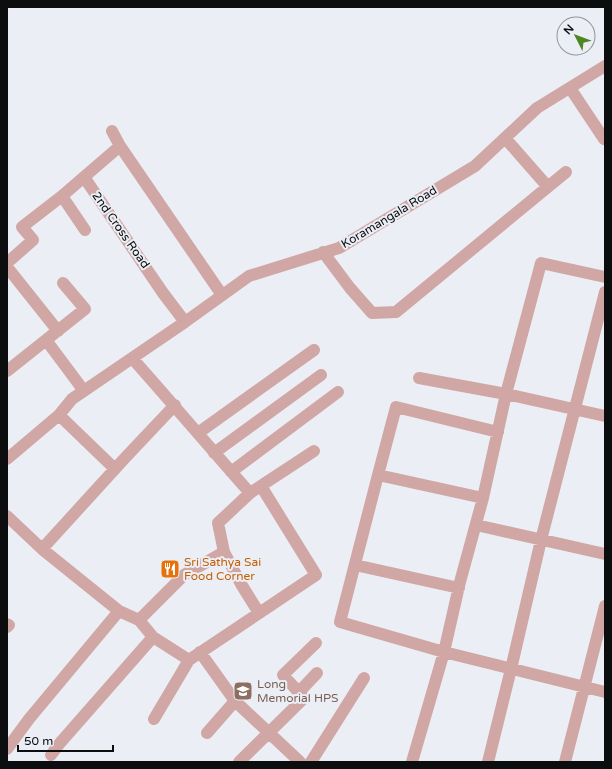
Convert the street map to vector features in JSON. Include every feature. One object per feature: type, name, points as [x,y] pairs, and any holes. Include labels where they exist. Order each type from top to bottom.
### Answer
[{"type":"street","name":"Koramangala Road","points":[[7,459],[59,415],[72,399],[185,322],[249,276],[339,248],[475,166],[538,108],[605,66]]},
{"type":"street","points":[[570,88],[604,139]]},
{"type":"street","points":[[112,131],[120,146],[222,295]]},
{"type":"street","points":[[505,138],[548,187]]},
{"type":"street","points":[[7,262],[33,240],[22,227],[62,196],[120,146]]},
{"type":"street","points":[[323,252],[350,288],[372,313],[396,312],[566,172]]},
{"type":"street","name":"2nd Cross Road","points":[[84,177],[163,293],[185,322]]},
{"type":"street","points":[[62,196],[85,230]]},
{"type":"street","points":[[412,762],[444,652],[483,498],[506,394],[541,263],[605,277]]},
{"type":"street","points":[[7,267],[58,331]]},
{"type":"street","points":[[9,365],[46,340],[85,309],[64,283]]},
{"type":"street","points":[[488,762],[541,540],[605,292]]},
{"type":"street","points":[[46,340],[84,391]]},
{"type":"street","points":[[198,433],[314,350]]},
{"type":"street","points":[[132,358],[250,493]]},
{"type":"street","points":[[214,453],[322,375]]},
{"type":"street","points":[[419,378],[506,394],[605,416]]},
{"type":"street","points":[[231,472],[338,392]]},
{"type":"street","points":[[42,549],[174,405]]},
{"type":"street","points":[[498,432],[396,407],[340,622],[444,652],[605,692]]},
{"type":"street","points":[[59,415],[114,469]]},
{"type":"street","points":[[259,613],[224,552],[218,523],[250,493],[314,451]]},
{"type":"street","points":[[378,475],[483,498]]},
{"type":"street","points":[[154,719],[189,660],[316,575],[261,486]]},
{"type":"street","points":[[7,516],[42,549],[119,611],[139,620],[153,637],[189,660]]},
{"type":"street","points":[[476,525],[605,554]]},
{"type":"street","points":[[139,620],[184,575],[224,552]]},
{"type":"street","points":[[355,565],[459,588]]},
{"type":"street","points":[[565,762],[605,606]]},
{"type":"street","points":[[7,749],[29,719],[119,611]]},
{"type":"street","points":[[7,624],[9,625],[7,628]]},
{"type":"street","points":[[51,755],[153,637]]},
{"type":"street","points":[[239,762],[304,698],[283,675],[316,643]]},
{"type":"street","points":[[200,652],[235,701],[300,762]]},
{"type":"street","points":[[299,692],[317,673]]},
{"type":"street","points":[[311,762],[364,678]]},
{"type":"street","points":[[207,733],[235,701]]},
{"type":"place","name":"Sri Sathya Sai Food Corner","points":[[170,569]]},
{"type":"place","name":"Long Memorial HPS","points":[[243,691]]}]
